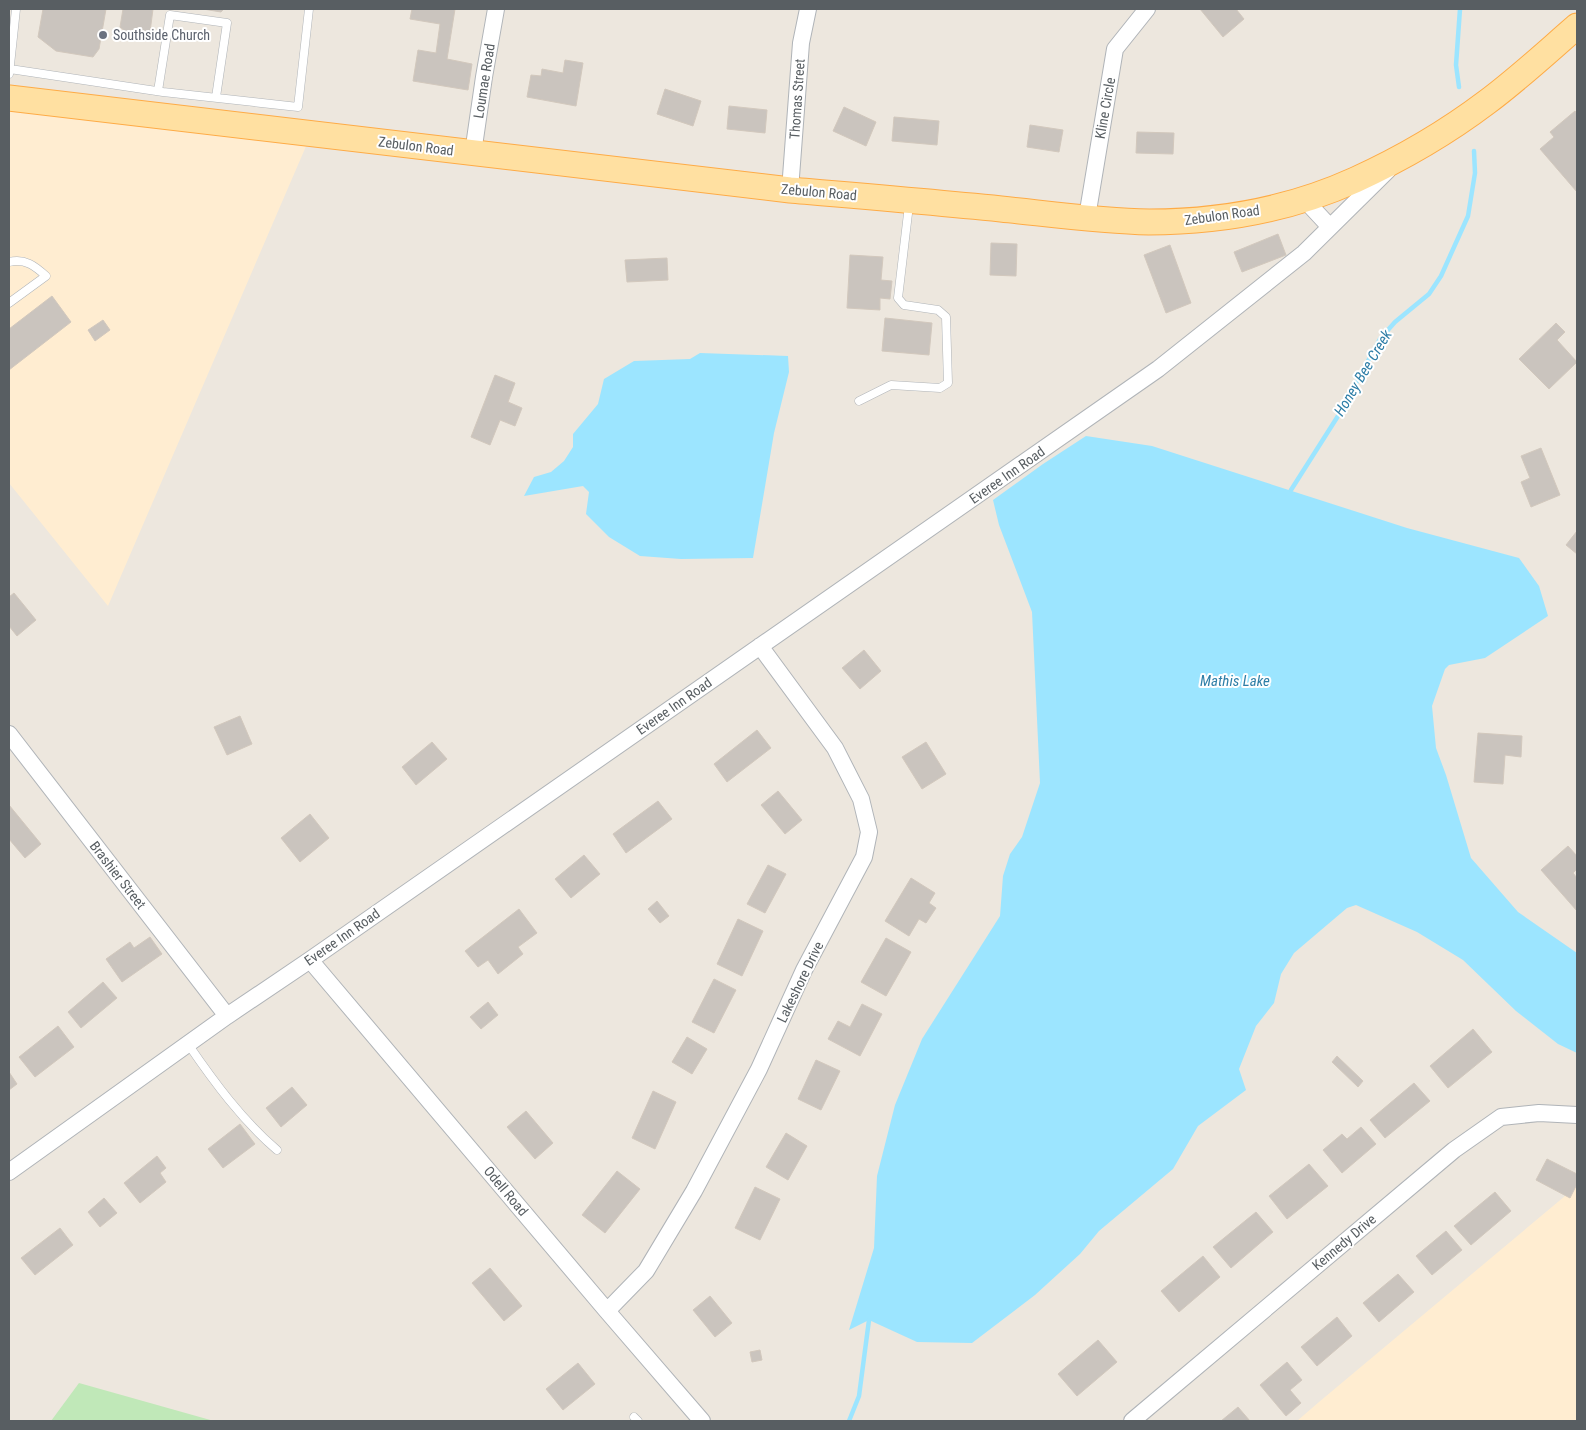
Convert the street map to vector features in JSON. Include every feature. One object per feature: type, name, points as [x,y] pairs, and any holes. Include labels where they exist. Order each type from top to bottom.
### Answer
[{"type":"main road","name":"Zebulon Road","points":[[9,98],[296,120],[474,153],[790,190],[1148,222],[1210,219],[1262,210],[1304,199],[1355,180],[1431,140],[1486,103],[1577,26]]},
{"type":"street","name":"Loumae Road","points":[[474,153],[484,77],[496,9]]},
{"type":"street","name":"Thomas Street","points":[[790,190],[801,43],[808,9]]},
{"type":"street","name":"Kline Circle","points":[[1087,217],[1115,49],[1147,9]]},
{"type":"street","name":"Everee Inn Road","points":[[9,1172],[227,1016],[1158,370],[1304,253],[1402,156]]},
{"type":"street","points":[[1304,199],[1330,227]]},
{"type":"street","name":"Lakeshore Drive","points":[[607,1311],[646,1271],[694,1190],[759,1069],[804,970],[864,856],[868,832],[861,799],[835,748],[760,646]]},
{"type":"street","name":"Brashier Street","points":[[9,734],[227,1016]]},
{"type":"street","name":"Odell Road","points":[[310,960],[702,1421]]},
{"type":"street","name":"Kennedy Drive","points":[[1132,1421],[1454,1150],[1501,1117],[1539,1113],[1577,1114]]},
{"type":"lane","points":[[16,9],[10,54],[10,72],[216,97],[296,120],[309,9]]},
{"type":"lane","points":[[158,91],[170,15],[227,23],[216,97]]},
{"type":"lane","points":[[859,400],[890,385],[940,388],[948,383],[946,317],[938,310],[904,305],[898,298],[910,200]]},
{"type":"lane","points":[[9,262],[17,260],[28,263],[46,276],[9,304]]},
{"type":"lane","points":[[188,1044],[213,1081],[258,1134],[277,1150]]},
{"type":"shaded area","points":[[9,93],[310,137],[108,606],[9,483]]},
{"type":"shaded area","points":[[1577,1186],[1577,1421],[1297,1421],[1319,1402]]},
{"type":"green space","points":[[79,1383],[214,1421],[51,1421]]},
{"type":"water","points":[[700,353],[788,356],[789,372],[774,433],[753,558],[681,559],[640,556],[609,537],[586,514],[589,492],[583,486],[524,496],[534,477],[551,472],[564,461],[573,447],[573,434],[598,404],[604,379],[634,361],[690,359]]},
{"type":"water","name":"Mathis Lake","points":[[1086,436],[1152,446],[1407,528],[1519,558],[1539,586],[1548,616],[1485,658],[1449,665],[1445,669],[1432,706],[1436,748],[1471,858],[1518,912],[1577,953],[1577,1053],[1558,1044],[1516,1011],[1463,960],[1417,932],[1356,905],[1347,908],[1294,953],[1281,974],[1274,1003],[1256,1026],[1239,1069],[1246,1090],[1198,1126],[1173,1169],[1099,1231],[1080,1254],[1035,1295],[972,1343],[917,1342],[869,1320],[849,1330],[874,1248],[877,1176],[895,1105],[922,1039],[1000,916],[1003,876],[1010,854],[1022,837],[1040,783],[1032,612],[999,525],[993,500]]},
{"type":"building","points":[[43,9],[106,9],[99,49],[93,57],[56,51],[38,37]]},
{"type":"building","points":[[123,9],[153,9],[150,32],[147,36],[126,32],[120,27]]},
{"type":"building","points":[[203,9],[224,9],[221,12]]},
{"type":"building","points":[[412,9],[455,9],[447,59],[472,64],[468,90],[413,81],[418,50],[436,53],[440,24],[410,19]]},
{"type":"building","points":[[1200,9],[1236,9],[1244,19],[1223,37]]},
{"type":"building","points":[[565,60],[583,63],[576,106],[527,97],[531,75],[541,76],[542,69],[563,73]]},
{"type":"building","points":[[665,89],[701,101],[693,126],[657,114]]},
{"type":"building","points":[[729,106],[767,110],[765,133],[727,129]]},
{"type":"building","points":[[844,107],[876,122],[866,146],[833,131]]},
{"type":"building","points":[[1575,111],[1577,114],[1577,192],[1540,149],[1554,137],[1550,132]]},
{"type":"building","points":[[894,117],[939,121],[937,145],[892,141]]},
{"type":"building","points":[[1030,125],[1063,130],[1059,152],[1027,147]]},
{"type":"building","points":[[1137,132],[1174,133],[1173,154],[1136,153]]},
{"type":"building","points":[[1278,234],[1286,255],[1242,272],[1234,252]]},
{"type":"building","points":[[991,243],[1017,244],[1016,276],[990,275]]},
{"type":"building","points":[[1170,245],[1191,303],[1166,313],[1144,255]]},
{"type":"building","points":[[850,255],[883,257],[881,280],[892,281],[890,299],[880,298],[880,310],[847,308]]},
{"type":"building","points":[[667,258],[668,280],[627,282],[625,260]]},
{"type":"building","points":[[52,296],[71,322],[9,370],[9,329]]},
{"type":"building","points":[[885,318],[932,323],[929,355],[882,351]]},
{"type":"building","points":[[103,320],[110,330],[95,341],[88,330]]},
{"type":"building","points":[[1556,323],[1565,332],[1557,340],[1577,362],[1549,389],[1519,359]]},
{"type":"building","points":[[495,375],[515,383],[508,402],[522,408],[515,426],[500,420],[490,445],[471,437]]},
{"type":"building","points":[[1541,448],[1560,495],[1531,507],[1521,482],[1530,478],[1521,456]]},
{"type":"building","points":[[1577,531],[1577,554],[1566,545]]},
{"type":"building","points":[[14,593],[36,620],[17,636],[9,626],[9,597]]},
{"type":"building","points":[[864,650],[881,671],[860,689],[842,668]]},
{"type":"building","points":[[240,716],[252,744],[227,755],[214,727]]},
{"type":"building","points":[[757,730],[771,748],[727,782],[714,764]]},
{"type":"building","points":[[1478,733],[1522,736],[1521,757],[1505,755],[1503,784],[1474,782]]},
{"type":"building","points":[[432,742],[447,759],[416,785],[402,767]]},
{"type":"building","points":[[926,742],[946,774],[922,789],[902,757]]},
{"type":"building","points":[[778,791],[802,820],[785,834],[761,805]]},
{"type":"building","points":[[658,801],[672,819],[626,853],[613,834]]},
{"type":"building","points":[[9,805],[41,844],[25,858],[9,839]]},
{"type":"building","points":[[310,814],[329,838],[300,862],[281,838]]},
{"type":"building","points":[[1568,846],[1577,856],[1577,869],[1573,873],[1577,878],[1577,911],[1541,870]]},
{"type":"building","points":[[584,855],[600,874],[571,898],[555,879]]},
{"type":"building","points":[[768,865],[786,874],[765,913],[747,904]]},
{"type":"building","points":[[911,878],[935,893],[929,903],[936,908],[926,923],[919,919],[909,936],[885,921]]},
{"type":"building","points":[[657,901],[669,916],[660,923],[648,909]]},
{"type":"building","points":[[519,909],[537,933],[518,947],[523,954],[498,974],[488,960],[478,967],[465,951]]},
{"type":"building","points":[[738,919],[763,931],[742,976],[717,964]]},
{"type":"building","points":[[150,937],[162,954],[122,982],[106,959],[130,942],[134,948]]},
{"type":"building","points":[[886,938],[911,952],[886,996],[861,982]]},
{"type":"building","points":[[714,979],[736,990],[714,1033],[692,1022]]},
{"type":"building","points":[[103,982],[117,998],[81,1028],[68,1012]]},
{"type":"building","points":[[488,1002],[498,1015],[481,1029],[470,1017]]},
{"type":"building","points":[[862,1004],[882,1014],[860,1056],[828,1039],[838,1021],[850,1027]]},
{"type":"building","points":[[58,1026],[74,1047],[35,1077],[19,1057]]},
{"type":"building","points":[[1473,1029],[1492,1052],[1448,1088],[1430,1066]]},
{"type":"building","points":[[687,1037],[707,1049],[692,1074],[672,1062]]},
{"type":"building","points":[[1337,1056],[1363,1081],[1358,1087],[1332,1062]]},
{"type":"building","points":[[816,1060],[840,1071],[821,1110],[798,1099]]},
{"type":"building","points":[[9,1072],[17,1084],[9,1090]]},
{"type":"building","points":[[1414,1083],[1430,1101],[1385,1138],[1370,1120]]},
{"type":"building","points":[[292,1087],[307,1105],[281,1127],[266,1108]]},
{"type":"building","points":[[653,1091],[676,1102],[655,1149],[632,1138]]},
{"type":"building","points":[[526,1111],[553,1143],[535,1159],[507,1127]]},
{"type":"building","points":[[240,1124],[255,1144],[223,1168],[208,1149]]},
{"type":"building","points":[[1361,1127],[1376,1144],[1342,1173],[1323,1150],[1342,1134],[1347,1139]]},
{"type":"building","points":[[786,1133],[807,1146],[788,1180],[766,1167]]},
{"type":"building","points":[[157,1156],[166,1168],[160,1173],[166,1182],[140,1203],[124,1183]]},
{"type":"building","points":[[1547,1159],[1577,1174],[1577,1184],[1570,1198],[1536,1180]]},
{"type":"building","points":[[1309,1164],[1328,1186],[1287,1219],[1269,1196]]},
{"type":"building","points":[[617,1171],[640,1189],[605,1233],[582,1215]]},
{"type":"building","points":[[755,1187],[780,1199],[760,1240],[735,1228]]},
{"type":"building","points":[[1495,1192],[1511,1211],[1471,1245],[1454,1226]]},
{"type":"building","points":[[104,1198],[117,1213],[100,1227],[88,1212]]},
{"type":"building","points":[[1256,1212],[1273,1232],[1231,1268],[1213,1247]]},
{"type":"building","points":[[60,1228],[73,1245],[35,1275],[21,1258]]},
{"type":"building","points":[[1446,1231],[1462,1250],[1432,1275],[1416,1256]]},
{"type":"building","points":[[1203,1256],[1220,1277],[1179,1312],[1161,1291]]},
{"type":"building","points":[[490,1268],[522,1306],[504,1321],[472,1283]]},
{"type":"building","points":[[1398,1274],[1414,1292],[1379,1322],[1363,1303]]},
{"type":"building","points":[[710,1296],[732,1323],[715,1337],[693,1310]]},
{"type":"building","points":[[1337,1317],[1352,1336],[1317,1366],[1301,1347]]},
{"type":"building","points":[[1098,1340],[1117,1362],[1077,1396],[1058,1374]]},
{"type":"building","points":[[760,1350],[762,1360],[752,1362],[750,1352]]},
{"type":"building","points":[[1287,1362],[1302,1380],[1290,1390],[1301,1403],[1286,1416],[1260,1385]]},
{"type":"building","points":[[578,1363],[595,1384],[563,1410],[546,1389]]},
{"type":"building","points":[[1238,1407],[1250,1421],[1221,1421]]},
{"type":"waterway","name":"Honey Bee Creek","points":[[1459,87],[1456,65],[1460,9]]},
{"type":"waterway","name":"Honey Bee Creek","points":[[1291,490],[1338,416],[1380,339],[1395,322],[1429,294],[1441,276],[1468,216],[1475,173],[1474,151]]},
{"type":"waterway","name":"Honey Bee Creek","points":[[849,1421],[859,1396],[869,1320]]},
{"type":"place","name":"Southside Church","points":[[103,35]]}]
